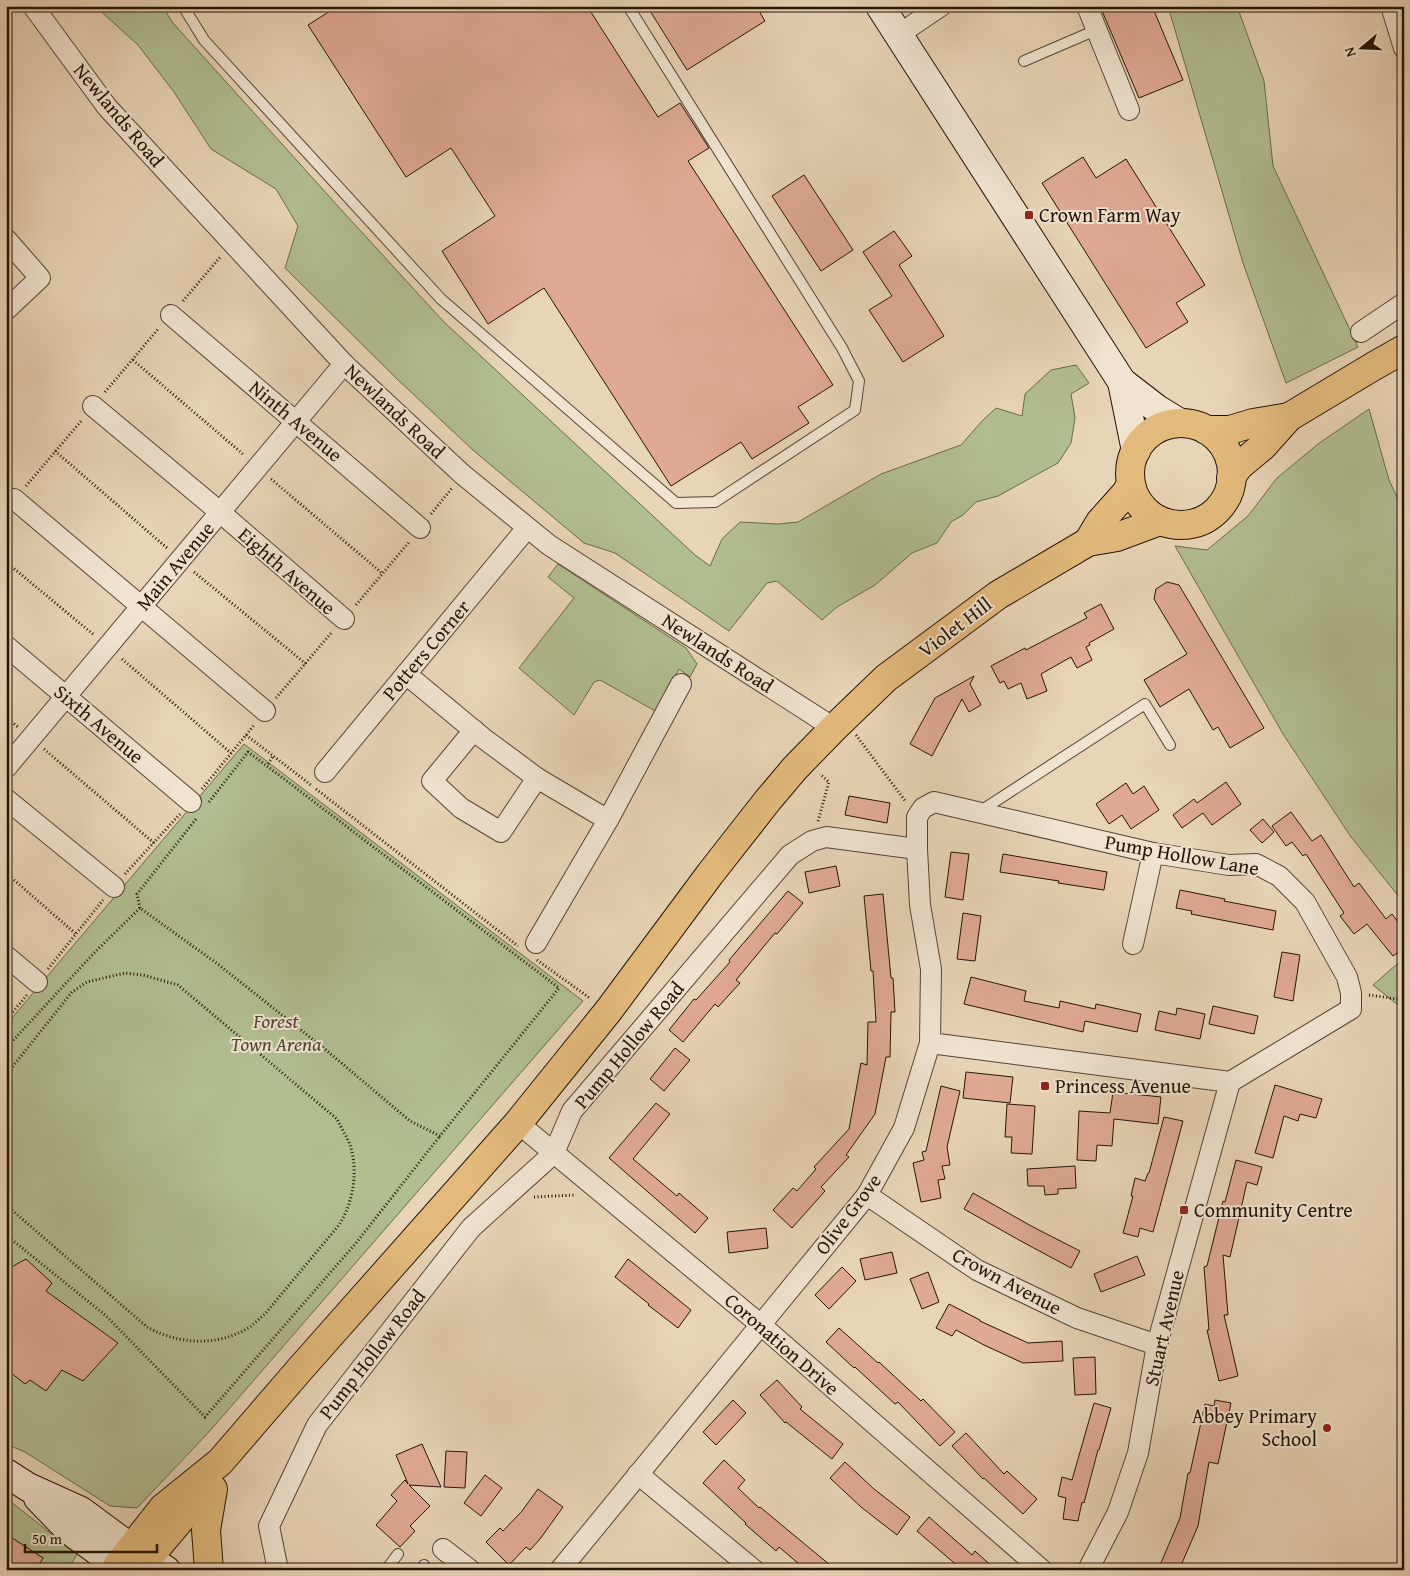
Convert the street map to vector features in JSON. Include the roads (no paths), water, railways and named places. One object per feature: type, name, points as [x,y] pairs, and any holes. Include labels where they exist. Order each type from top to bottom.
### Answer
[{"type":"main road","points":[[1231,477],[1239,466],[1263,446],[1288,418],[1404,350]]},
{"type":"main road","points":[[1206,430],[1230,430],[1254,423],[1288,418]]},
{"type":"main road","points":[[1180,423],[1194,425],[1206,430],[1220,442],[1229,459],[1231,477],[1229,491],[1213,514],[1201,521],[1188,525],[1174,525],[1160,521],[1150,515],[1141,507],[1131,485],[1130,470],[1136,451],[1142,441],[1154,431],[1166,425],[1180,423]]},
{"type":"main road","name":"Violet Hill","points":[[1088,542],[1100,522],[1131,485]]},
{"type":"main road","name":"Violet Hill","points":[[839,724],[886,678],[998,595],[1088,542],[1117,537],[1160,521]]},
{"type":"main road","name":"Pump Hollow Road","points":[[141,1565],[163,1508],[220,1462],[518,1123],[608,1010],[768,800],[804,759],[839,724]]},
{"type":"main road","name":"Pump Hollow Road","points":[[141,1565],[188,1536],[213,1489],[220,1462]]},
{"type":"main road","points":[[208,1570],[206,1530],[213,1489]]},
{"type":"street","name":"Newlands Road","points":[[33,6],[107,107],[344,364],[462,474],[548,545],[839,724]]},
{"type":"street","points":[[880,6],[1122,382],[1156,409],[1180,423]]},
{"type":"street","points":[[898,35],[941,6]]},
{"type":"street","points":[[1087,6],[1129,110]]},
{"type":"street","points":[[1391,6],[1404,48]]},
{"type":"street","points":[[6,239],[40,278],[6,310]]},
{"type":"street","points":[[1361,332],[1404,303]]},
{"type":"street","name":"Ninth Avenue","points":[[171,315],[420,528]]},
{"type":"street","name":"Main Avenue","points":[[6,768],[344,364]]},
{"type":"street","points":[[1122,382],[1136,451]]},
{"type":"street","name":"Eighth Avenue","points":[[93,406],[344,619]]},
{"type":"street","points":[[14,500],[265,711]]},
{"type":"street","name":"Potters Corner","points":[[325,772],[528,528]]},
{"type":"street","name":"Sixth Avenue","points":[[6,646],[191,802]]},
{"type":"street","points":[[406,674],[474,730],[537,778],[608,820]]},
{"type":"street","points":[[530,950],[608,820],[681,684]]},
{"type":"street","points":[[474,730],[432,781],[461,808],[501,832],[537,778]]},
{"type":"street","points":[[6,798],[114,887]]},
{"type":"street","name":"Olive Grove","points":[[560,1570],[867,1196],[904,1128],[930,1043],[931,969],[920,905],[916,849],[917,817],[923,808],[934,802],[978,813]]},
{"type":"street","name":"Pump Hollow Lane","points":[[978,813],[1153,853],[1228,865],[1256,864],[1279,876],[1306,902],[1347,976],[1352,1009],[1230,1082]]},
{"type":"street","name":"Pump Hollow Road","points":[[278,1570],[268,1526],[317,1425],[471,1228],[554,1153],[572,1111],[790,855],[812,841],[826,837],[916,849]]},
{"type":"street","points":[[1133,944],[1153,853]]},
{"type":"street","points":[[6,956],[37,982]]},
{"type":"street","points":[[930,1043],[1230,1082]]},
{"type":"street","name":"Stuart Avenue","points":[[1088,1570],[1118,1512],[1138,1453],[1157,1345],[1230,1082]]},
{"type":"street","name":"Coronation Drive","points":[[518,1123],[761,1325],[1042,1570]]},
{"type":"street","name":"Crown Avenue","points":[[867,1196],[977,1270],[1077,1318],[1157,1345]]},
{"type":"street","points":[[638,1474],[754,1570]]},
{"type":"street","points":[[17,1480],[70,1532],[141,1565]]},
{"type":"street","points":[[443,1549],[470,1570]]},
{"type":"lane","points":[[182,6],[204,40],[441,299],[676,503],[715,502],[855,410],[859,381],[837,339],[628,6]]},
{"type":"lane","points":[[1024,61],[1096,30]]},
{"type":"lane","points":[[978,813],[1145,704],[1170,745]]},
{"type":"lane","points":[[386,1570],[398,1554]]},
{"type":"place","name":"Crown Farm Way","points":[[1029,215]]},
{"type":"place","name":"Princess Avenue","points":[[1045,1086]]},
{"type":"place","name":"Community Centre","points":[[1184,1210]]},
{"type":"place","name":"Abbey Primary School","points":[[1327,1428]]},
{"type":"park label","name":"Forest Town Arena","points":[[276,1032]]}]
